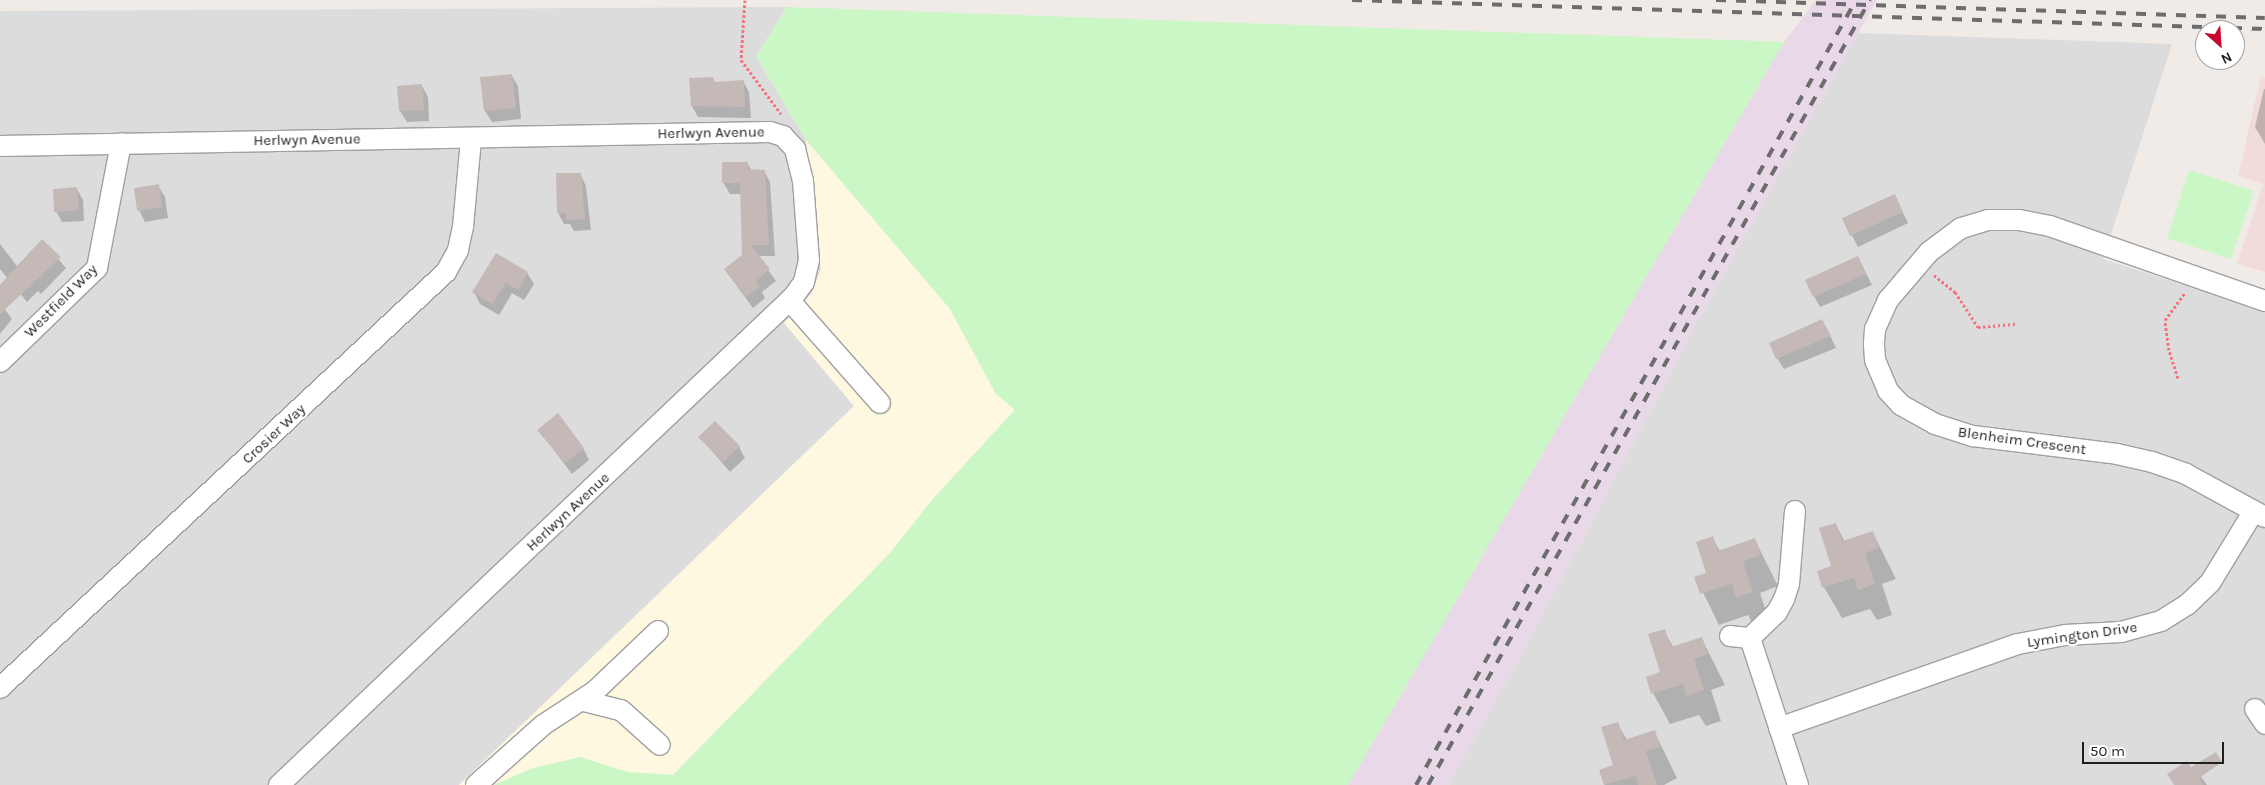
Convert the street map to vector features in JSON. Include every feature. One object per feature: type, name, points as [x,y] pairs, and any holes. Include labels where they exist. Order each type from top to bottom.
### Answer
[{"type":"street","name":"Herlwyn Avenue","points":[[0,146],[471,139],[770,132],[783,136],[796,149],[803,181],[809,260],[804,282],[790,301],[280,785]]},
{"type":"street","name":"Crosier Way","points":[[0,688],[446,272],[458,250],[463,228],[471,139]]},
{"type":"street","name":"Westfield Way","points":[[0,362],[97,268],[121,143]]},
{"type":"street","name":"Blenheim Crescent","points":[[2259,514],[2203,482],[2152,462],[2117,454],[1973,436],[1935,424],[1901,405],[1888,391],[1878,368],[1874,345],[1876,329],[1888,300],[1938,243],[1961,228],[1988,220],[2019,220],[2084,236],[2265,301]]},
{"type":"street","points":[[790,301],[880,404]]},
{"type":"street","points":[[1730,636],[1750,638],[1777,612],[1784,599],[1789,584],[1796,511]]},
{"type":"street","name":"Lymington Drive","points":[[1779,728],[2024,642],[2065,635],[2121,632],[2161,621],[2187,605],[2210,583],[2259,514]]},
{"type":"street","points":[[476,785],[543,725],[584,700],[658,631]]},
{"type":"street","points":[[1750,638],[1798,785]]},
{"type":"street","points":[[584,700],[621,710],[660,745]]},
{"type":"path","points":[[745,0],[741,60],[785,120],[783,136]]},
{"type":"path","points":[[1920,263],[1955,292],[1978,327],[2016,324]]},
{"type":"path","points":[[2178,378],[2169,350],[2165,320],[2195,276]]},
{"type":"shaded area","points":[[1816,0],[1877,0],[1702,313],[1516,665],[1448,785],[1348,785],[1784,42]]},
{"type":"shaded area","points":[[787,7],[756,56],[806,140],[821,269],[812,293],[784,323],[854,406],[459,785],[0,785],[0,11]]},
{"type":"shaded area","points":[[1857,33],[2172,44],[2103,259],[2265,311],[2265,785],[1448,785],[1516,665],[1702,313]]},
{"type":"shaded area","points":[[2261,76],[2265,78],[2265,272],[2237,264],[2263,184],[2238,176]]},
{"type":"shaded area","points":[[806,140],[950,309],[996,394],[1015,409],[932,500],[890,553],[673,775],[627,772],[580,757],[491,785],[459,785],[854,406],[784,323],[812,293],[821,269]]},
{"type":"green space","points":[[787,7],[1784,42],[1348,785],[494,785],[530,769],[580,757],[627,772],[673,775],[890,553],[932,500],[1015,410],[996,394],[950,309],[806,140],[756,56]]},
{"type":"green space","points":[[2189,170],[2254,191],[2231,259],[2167,238]]},
{"type":"building","points":[[512,74],[516,108],[484,111],[480,77]]},
{"type":"building","points":[[713,77],[714,82],[744,80],[745,107],[691,106],[689,78]]},
{"type":"building","points":[[422,84],[424,110],[399,111],[397,86]]},
{"type":"building","points":[[722,162],[748,162],[748,169],[765,170],[769,245],[751,245],[770,269],[756,281],[760,286],[746,297],[724,269],[742,255],[740,183],[722,183]]},
{"type":"building","points":[[556,173],[581,173],[585,219],[566,220],[566,213],[557,213]]},
{"type":"building","points":[[159,184],[162,207],[137,211],[134,188]]},
{"type":"building","points":[[77,187],[79,210],[54,212],[53,189]]},
{"type":"building","points":[[1895,194],[1903,212],[1850,236],[1842,218]]},
{"type":"building","points":[[42,239],[61,257],[0,314],[0,285]]},
{"type":"building","points":[[496,253],[528,272],[518,290],[506,283],[492,304],[472,292]]},
{"type":"building","points":[[1858,256],[1866,274],[1813,297],[1805,280]]},
{"type":"building","points":[[1822,319],[1831,336],[1776,359],[1769,343]]},
{"type":"building","points":[[558,413],[584,448],[565,463],[537,430]]},
{"type":"building","points":[[715,421],[740,446],[723,462],[698,437]]},
{"type":"building","points":[[1836,523],[1842,541],[1873,531],[1879,548],[1865,553],[1875,584],[1858,590],[1854,578],[1822,588],[1817,571],[1831,566],[1819,528]]},
{"type":"building","points":[[1713,536],[1718,551],[1755,538],[1761,555],[1743,561],[1753,592],[1736,598],[1732,584],[1700,594],[1694,577],[1706,573],[1696,542]]},
{"type":"building","points":[[1665,629],[1671,647],[1702,637],[1708,654],[1694,659],[1704,690],[1686,696],[1683,684],[1651,694],[1646,677],[1660,672],[1648,634]]},
{"type":"building","points":[[1618,722],[1624,740],[1655,730],[1660,747],[1646,751],[1657,785],[1638,785],[1636,776],[1604,785],[1599,770],[1613,765],[1601,727]]},
{"type":"building","points":[[2216,752],[2222,762],[2199,778],[2203,785],[2174,785],[2167,774],[2187,761],[2191,767]]},
{"type":"railway","points":[[1352,0],[2265,29]]},
{"type":"railway","points":[[1716,0],[2265,18]]},
{"type":"railway","points":[[1416,785],[1856,0]]},
{"type":"railway","points":[[1428,785],[1870,0]]}]
